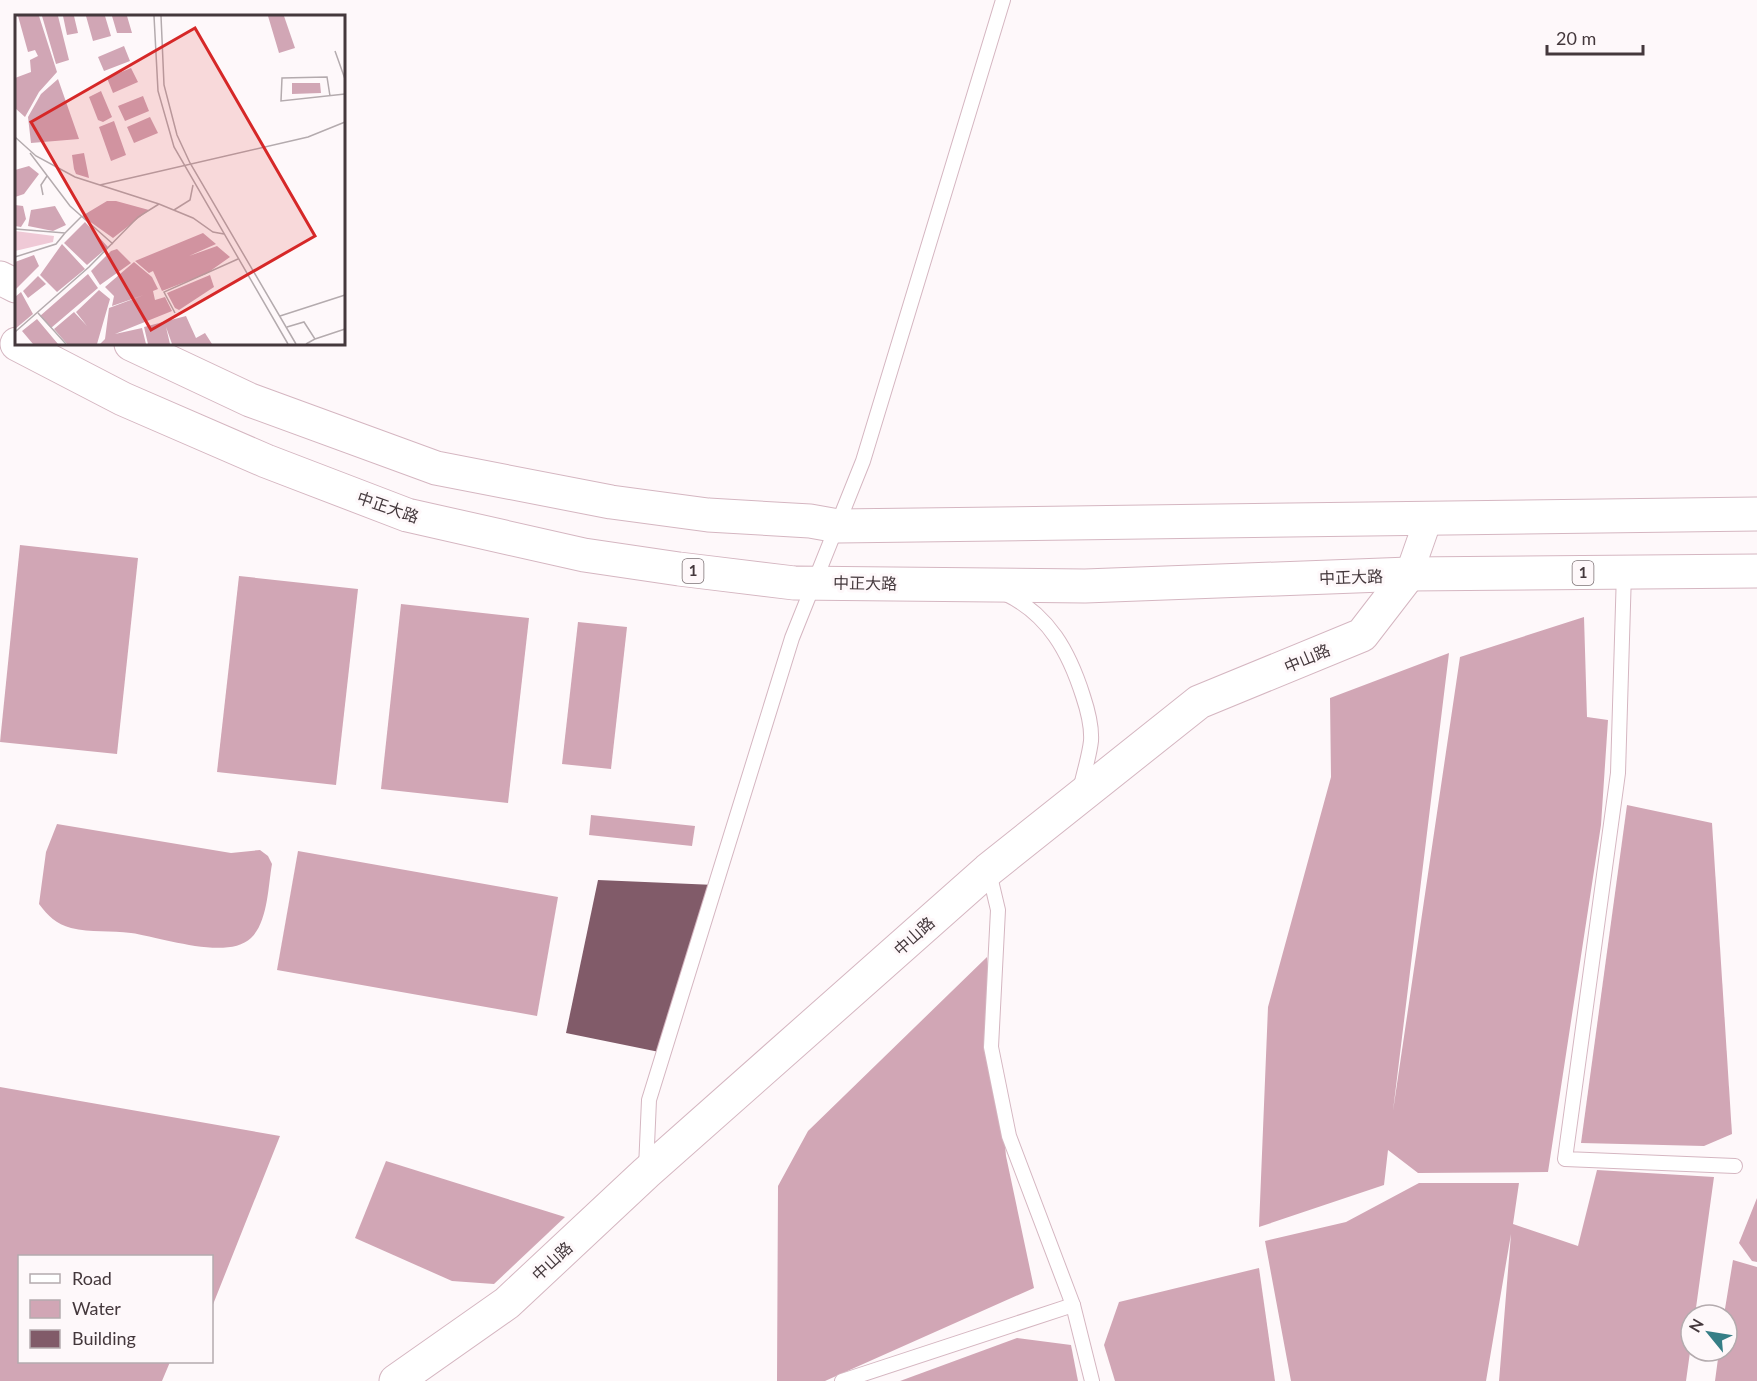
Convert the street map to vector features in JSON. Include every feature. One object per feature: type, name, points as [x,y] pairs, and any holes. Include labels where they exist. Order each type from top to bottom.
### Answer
[{"type":"main road","points":[[0,278],[15,286]]},
{"type":"main road","name":"中正大路","points":[[0,335],[15,342]]},
{"type":"main road","name":"中正大路","points":[[21,345],[133,404],[266,461],[407,515],[584,555],[794,583],[1085,586],[1410,574],[1757,571]]},
{"type":"main road","points":[[133,345],[250,400],[436,468],[611,502],[708,515],[810,521],[838,526],[1757,514]]},
{"type":"main road","name":"中山路","points":[[396,1381],[507,1303],[646,1173],[988,870],[1199,702],[1362,634],[1410,574]]},
{"type":"street","name":"中山路","points":[[1410,574],[1429,517]]},
{"type":"lane","points":[[646,1173],[649,1100],[792,638],[864,461],[1003,0]]},
{"type":"lane","points":[[1624,572],[1618,773],[1565,1159],[1735,1166]]},
{"type":"lane","points":[[988,584],[1020,600],[1045,621],[1072,662],[1089,716],[1091,741],[1077,800]]},
{"type":"lane","points":[[988,870],[998,910],[991,1047],[1009,1136],[1072,1305],[1092,1381]]},
{"type":"lane","points":[[842,1381],[1072,1305]]},
{"type":"water","points":[[20,545],[138,558],[117,754],[0,742]]},
{"type":"water","points":[[239,576],[358,589],[336,785],[217,772]]},
{"type":"water","points":[[401,604],[529,618],[508,803],[381,789]]},
{"type":"water","points":[[1584,617],[1587,717],[1608,720],[1601,825],[1548,1172],[1418,1173],[1388,1150],[1384,1185],[1259,1227],[1268,1007],[1331,777],[1330,698],[1449,653],[1393,1111],[1460,657]]},
{"type":"water","points":[[578,622],[627,627],[611,769],[562,764]]},
{"type":"water","points":[[1627,805],[1712,823],[1732,1134],[1704,1146],[1581,1143]]},
{"type":"water","points":[[591,815],[695,826],[692,846],[589,835]]},
{"type":"water","points":[[57,824],[231,853],[260,850],[268,856],[272,864],[264,913],[257,931],[240,945],[210,948],[131,933],[78,930],[57,922],[39,904],[46,852]]},
{"type":"water","points":[[298,851],[558,897],[537,1016],[277,970]]},
{"type":"water","points":[[987,957],[1006,1156],[1034,1288],[825,1381],[777,1381],[778,1186],[808,1131]]},
{"type":"water","points":[[0,1087],[280,1136],[213,1304],[213,1255],[18,1255],[18,1363],[170,1363],[162,1381],[0,1381]]},
{"type":"water","points":[[386,1161],[565,1217],[494,1284],[452,1281],[355,1238]]},
{"type":"water","points":[[1597,1170],[1714,1177],[1697,1303],[1679,1303],[1679,1363],[1688,1363],[1686,1381],[1499,1381],[1511,1234],[1486,1381],[1291,1381],[1265,1241],[1346,1222],[1419,1183],[1519,1183],[1513,1224],[1578,1246]]},
{"type":"water","points":[[1757,1198],[1757,1262],[1752,1261],[1739,1243]]},
{"type":"water","points":[[1733,1260],[1757,1267],[1757,1381],[1715,1381],[1717,1363],[1739,1363],[1739,1303],[1726,1303]]},
{"type":"water","points":[[1259,1268],[1275,1381],[1115,1381],[1104,1345],[1119,1302]]},
{"type":"water","points":[[1017,1338],[1071,1345],[1078,1381],[900,1381]]},
{"type":"building","points":[[598,880],[715,885],[669,1054],[566,1033]]}]
